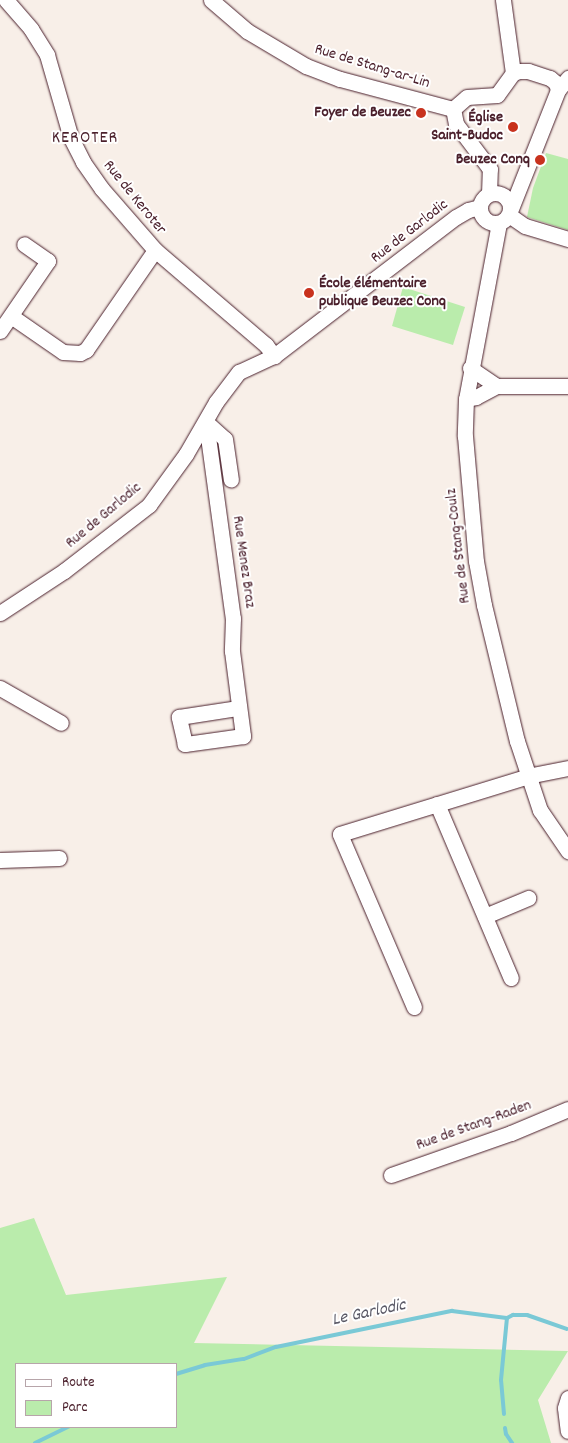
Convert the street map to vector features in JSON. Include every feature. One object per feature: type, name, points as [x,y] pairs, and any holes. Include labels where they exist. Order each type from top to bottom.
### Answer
[{"type":"street","name":"Rue de Keroter","points":[[6,0],[31,30],[47,55],[62,114],[83,162],[102,189],[154,250],[266,345],[274,356]]},
{"type":"street","name":"Rue de Stang-ar-Lin","points":[[211,0],[247,31],[306,66],[340,79],[453,109]]},
{"type":"street","points":[[488,194],[490,170],[456,124],[453,109],[458,102],[467,97],[498,95],[513,73],[503,0]]},
{"type":"street","points":[[513,73],[528,71],[563,84]]},
{"type":"street","name":"Rue de Stang-Coulz","points":[[563,84],[506,216],[470,368],[466,399],[465,436],[476,561],[484,605],[517,741],[540,810],[568,851]]},
{"type":"street","points":[[506,216],[506,196],[498,192],[488,194],[482,199],[480,207],[486,220],[506,216],[524,226],[568,239]]},
{"type":"street","name":"Rue de Garlodic","points":[[0,612],[72,566],[149,505],[186,454],[216,402],[239,372],[274,356],[456,217],[468,210],[480,207]]},
{"type":"street","points":[[0,331],[48,261],[24,244]]},
{"type":"street","name":"Rue de Keroter","points":[[11,316],[63,352],[80,353],[86,350],[154,250]]},
{"type":"street","points":[[470,368],[497,386]]},
{"type":"street","points":[[466,399],[476,397],[497,386],[568,386]]},
{"type":"street","points":[[206,422],[225,439],[231,480]]},
{"type":"street","name":"Rue Menez Braz","points":[[206,422],[233,618],[232,650],[238,708]]},
{"type":"street","points":[[0,688],[61,723]]},
{"type":"street","points":[[414,1007],[340,834],[528,776],[568,768]]},
{"type":"street","points":[[437,804],[511,978]]},
{"type":"street","points":[[0,860],[59,858]]},
{"type":"street","points":[[484,916],[528,898]]},
{"type":"street","name":"Rue de Stang-Raden","points":[[391,1175],[511,1133],[568,1108]]},
{"type":"street","points":[[568,1398],[565,1408],[568,1431]]},
{"type":"green space","points":[[546,153],[568,159],[568,230],[527,217],[533,188]]},
{"type":"green space","points":[[403,287],[465,307],[453,345],[392,326]]},
{"type":"green space","points":[[34,1218],[66,1295],[227,1277],[194,1343],[568,1351],[538,1400],[551,1443],[0,1443],[0,1228]]},
{"type":"waterway","name":"Le Garlodic","points":[[178,1373],[205,1365],[244,1359],[276,1347],[452,1311],[507,1318],[513,1315],[527,1315],[567,1329]]},
{"type":"waterway","points":[[504,1414],[501,1380],[507,1318]]},
{"type":"waterway","name":"Le Garlodic","points":[[35,1443],[66,1428]]},
{"type":"waterway","points":[[505,1428],[506,1434],[512,1443]]},
{"type":"place","name":"Foyer de Beuzec","points":[[421,113]]},
{"type":"place","name":"Église Saint-Budoc","points":[[513,127]]},
{"type":"place","name":"Beuzec Conq","points":[[540,160]]},
{"type":"place","name":"École élémentaire publique Beuzec Conq","points":[[309,293]]},
{"type":"district","name":"KEROTER","points":[[85,139]]}]
